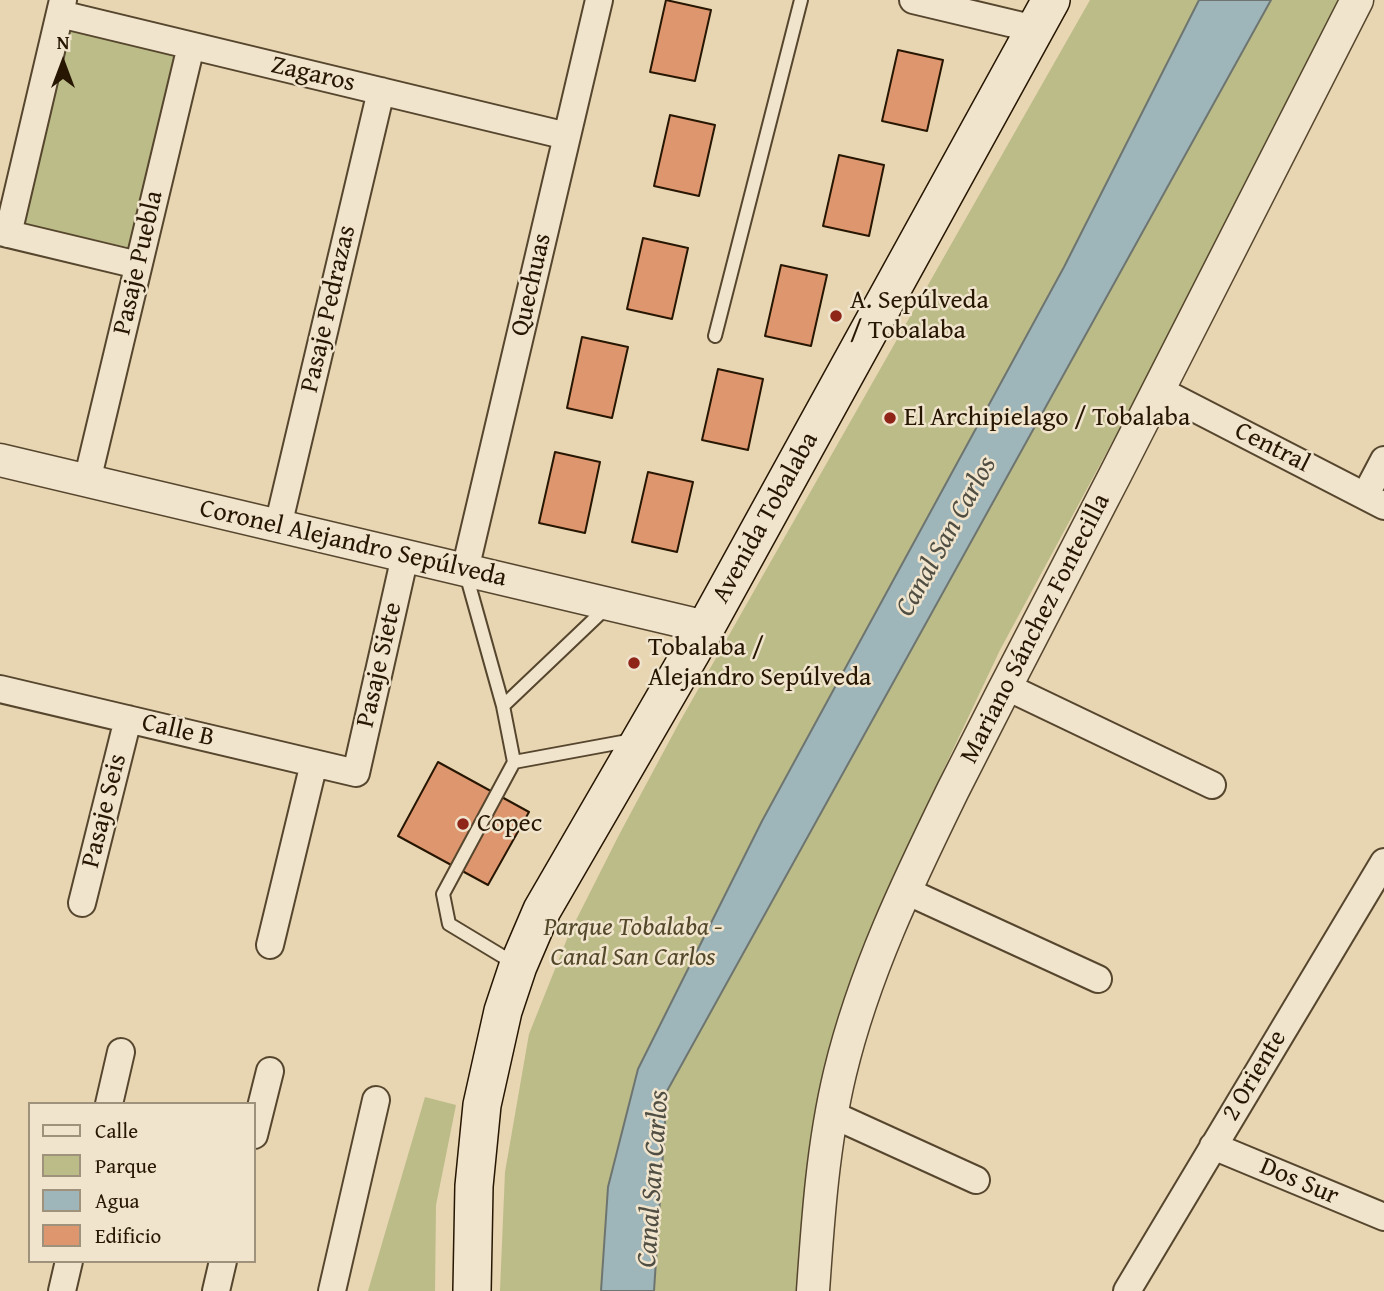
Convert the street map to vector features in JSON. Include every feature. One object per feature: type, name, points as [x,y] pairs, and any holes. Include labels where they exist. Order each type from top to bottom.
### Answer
[{"type":"main road","name":"Avenida Tobalaba","points":[[472,1291],[474,1186],[482,1105],[491,1058],[518,966],[542,910],[706,627],[1043,15]]},
{"type":"street","name":"Quechuas","points":[[464,570],[599,0]]},
{"type":"street","points":[[913,0],[1043,15]]},
{"type":"street","name":"Mariano Sánchez Fontecilla","points":[[813,1291],[818,1216],[831,1114],[841,1070],[883,938],[1005,686],[1357,0]]},
{"type":"street","name":"Zagaros","points":[[61,7],[191,46],[567,136]]},
{"type":"street","points":[[61,7],[4,233],[138,265]]},
{"type":"street","name":"Pasaje Puebla","points":[[86,481],[191,46]]},
{"type":"street","name":"Pasaje Pedrazas","points":[[278,526],[381,91]]},
{"type":"street","name":"Central","points":[[1159,390],[1375,501]]},
{"type":"street","name":"Coronel Alejandro Sepúlveda","points":[[0,460],[706,627]]},
{"type":"street","points":[[1375,501],[1384,460]]},
{"type":"street","name":"Pasaje Siete","points":[[356,773],[405,556]]},
{"type":"street","points":[[1005,686],[1212,785]]},
{"type":"street","name":"Calle B","points":[[0,689],[356,773]]},
{"type":"street","name":"Pasaje Seis","points":[[82,902],[128,719]]},
{"type":"street","points":[[270,945],[314,764]]},
{"type":"street","name":"2 Oriente","points":[[1127,1291],[1384,862]]},
{"type":"street","points":[[904,890],[1098,979]]},
{"type":"street","points":[[108,1102],[121,1052]]},
{"type":"street","points":[[256,1127],[270,1071]]},
{"type":"street","points":[[332,1291],[376,1100]]},
{"type":"street","points":[[831,1114],[976,1180]]},
{"type":"street","name":"Dos Sur","points":[[1213,1146],[1384,1217]]},
{"type":"street","points":[[62,1291],[69,1263]]},
{"type":"street","points":[[216,1291],[223,1263]]},
{"type":"lane","points":[[715,336],[801,0]]},
{"type":"lane","points":[[464,570],[503,706],[514,762],[443,894],[449,924],[518,966]]},
{"type":"lane","points":[[503,706],[610,604]]},
{"type":"lane","points":[[514,762],[640,739]]},
{"type":"green space","name":"Parque Tobalaba - Canal San Carlos","points":[[1090,0],[1199,0],[1064,267],[762,821],[638,1069],[608,1187],[601,1291],[500,1291],[505,1172],[529,1034],[569,934],[679,723]]},
{"type":"green space","points":[[1271,0],[1341,0],[1158,357],[1000,650],[906,849],[823,1071],[808,1164],[805,1291],[654,1291],[667,1091]]},
{"type":"green space","points":[[62,29],[179,54],[136,249],[17,222]]},
{"type":"green space","points":[[425,1097],[456,1105],[436,1205],[435,1291],[368,1291]]},
{"type":"water","name":"Canal San Carlos","points":[[1199,0],[1271,0],[667,1091],[654,1291],[601,1291],[608,1187],[638,1069],[762,821],[1064,267]]},
{"type":"building","points":[[666,0],[711,10],[695,81],[650,72]]},
{"type":"building","points":[[898,50],[943,60],[927,131],[882,121]]},
{"type":"building","points":[[670,115],[715,125],[699,196],[654,186]]},
{"type":"building","points":[[839,155],[884,165],[869,236],[823,226]]},
{"type":"building","points":[[643,238],[688,248],[672,319],[627,309]]},
{"type":"building","points":[[781,265],[827,275],[811,346],[765,336]]},
{"type":"building","points":[[582,337],[628,347],[612,418],[567,408]]},
{"type":"building","points":[[718,369],[763,379],[748,450],[702,440]]},
{"type":"building","points":[[555,452],[600,462],[585,533],[539,523]]},
{"type":"building","points":[[648,472],[693,482],[677,552],[632,542]]},
{"type":"building","name":"Copec","points":[[438,762],[529,812],[488,885],[398,836]]},
{"type":"place","name":"A. Sepúlveda / Tobalaba","points":[[836,316]]},
{"type":"place","name":"El Archipielago / Tobalaba","points":[[890,418]]},
{"type":"place","name":"Tobalaba / Alejandro Sepúlveda","points":[[634,663]]},
{"type":"place","name":"Copec","points":[[463,824]]}]
